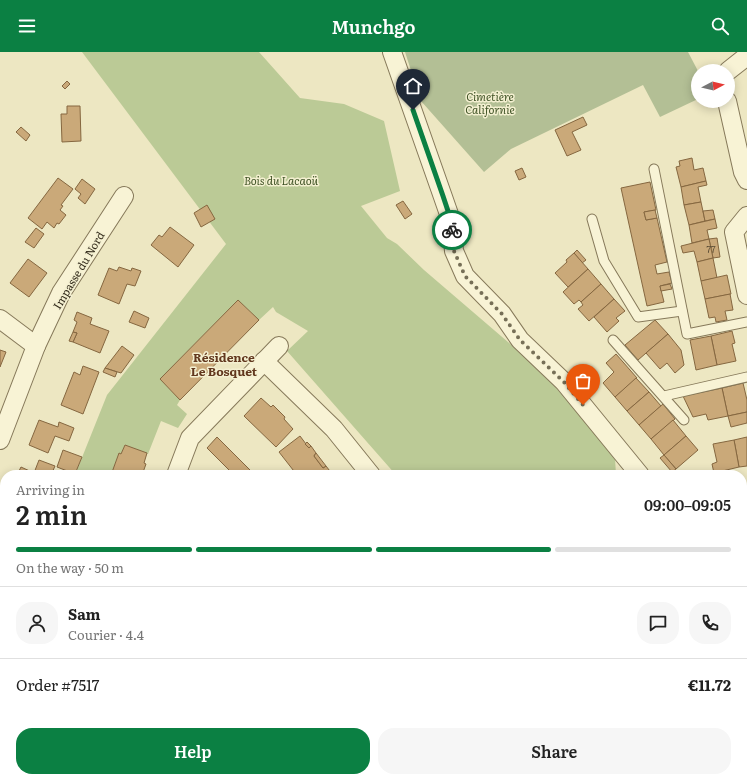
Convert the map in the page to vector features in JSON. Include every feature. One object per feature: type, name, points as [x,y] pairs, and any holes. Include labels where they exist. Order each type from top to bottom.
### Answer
[{"type":"street","points":[[392,52],[451,220],[454,251],[465,276],[502,314],[520,340],[564,382],[636,470]]},
{"type":"street","points":[[735,65],[747,56]]},
{"type":"street","points":[[729,108],[743,172],[747,180]]},
{"type":"street","name":"Impasse du Nord","points":[[0,440],[36,346],[61,293],[124,196]]},
{"type":"street","points":[[747,216],[734,232],[747,295]]},
{"type":"street","points":[[0,319],[36,346]]},
{"type":"street","points":[[178,470],[190,438],[279,346]]},
{"type":"street","points":[[264,361],[334,429],[367,470]]},
{"type":"lane","points":[[654,169],[687,334],[747,322]]},
{"type":"lane","points":[[592,220],[604,261],[638,317],[682,311]]},
{"type":"lane","points":[[614,340],[684,420]]},
{"type":"lane","points":[[664,396],[747,377]]},
{"type":"green space","name":"Bois du Lacaoü","points":[[82,52],[259,52],[300,98],[344,104],[384,121],[400,191],[361,206],[387,238],[397,244],[424,270],[529,360],[573,405],[615,458],[616,470],[392,470],[287,351],[308,331],[276,312],[273,307],[259,320],[238,300],[160,379],[180,400],[177,405],[187,414],[178,428],[161,421],[148,454],[125,445],[121,454],[119,453],[113,470],[77,470],[107,395],[226,244]]},
{"type":"green space","name":"Cimetière Californie","points":[[405,52],[688,52],[694,64],[691,64],[691,102],[660,117],[643,85],[511,149],[484,172],[421,101]]},
{"type":"building","points":[[67,81],[70,84],[65,89],[62,86]]},
{"type":"building","points":[[67,106],[80,106],[81,141],[62,142],[61,114],[67,114]]},
{"type":"building","points":[[583,117],[587,125],[572,132],[581,150],[567,156],[555,130]]},
{"type":"building","points":[[21,127],[30,135],[26,141],[16,132]]},
{"type":"building","points":[[692,158],[694,170],[703,168],[706,181],[681,187],[676,167],[680,166],[679,161]]},
{"type":"building","points":[[522,168],[526,177],[519,180],[515,171]]},
{"type":"building","points":[[58,178],[73,189],[61,205],[63,206],[60,210],[66,215],[54,228],[47,222],[42,229],[28,218]]},
{"type":"building","points":[[82,179],[95,189],[85,204],[78,198],[81,194],[75,189]]},
{"type":"building","points":[[706,181],[707,185],[698,187],[701,202],[684,205],[681,187]]},
{"type":"building","points":[[650,182],[656,210],[644,212],[646,220],[657,218],[667,262],[655,265],[657,274],[669,272],[672,283],[660,286],[664,302],[647,306],[621,188]]},
{"type":"building","points":[[403,201],[412,214],[405,219],[396,205]]},
{"type":"building","points":[[701,202],[705,221],[689,225],[684,205]]},
{"type":"building","points":[[207,205],[215,219],[201,227],[194,213]]},
{"type":"building","points":[[655,210],[657,218],[646,220],[644,212]]},
{"type":"building","points":[[713,210],[715,219],[705,221],[703,211]]},
{"type":"building","points":[[715,219],[717,228],[707,230],[709,239],[692,243],[689,225]]},
{"type":"building","points":[[170,227],[194,245],[178,267],[151,245],[159,235],[162,237]]},
{"type":"building","points":[[36,228],[44,234],[34,248],[25,242]]},
{"type":"building","points":[[717,238],[720,257],[713,258],[709,239]]},
{"type":"building","points":[[709,239],[713,258],[697,262],[694,251],[683,253],[681,246]]},
{"type":"building","points":[[577,250],[586,260],[582,263],[574,253]]},
{"type":"building","points":[[574,253],[588,269],[568,287],[555,273]]},
{"type":"building","points":[[713,258],[717,278],[701,281],[697,262]]},
{"type":"building","points":[[28,259],[47,273],[29,297],[10,283]]},
{"type":"building","points":[[119,267],[131,271],[132,268],[141,271],[135,286],[127,284],[119,304],[98,295],[109,268],[117,271]]},
{"type":"building","points":[[588,269],[601,284],[581,302],[579,300],[574,304],[563,292]]},
{"type":"building","points":[[727,275],[731,294],[705,299],[701,281]]},
{"type":"building","points":[[601,284],[614,299],[589,321],[578,309],[583,305],[581,302]]},
{"type":"building","points":[[670,284],[672,289],[661,291],[660,286]]},
{"type":"building","points":[[730,294],[733,310],[725,311],[727,320],[716,322],[715,317],[709,318],[705,299]]},
{"type":"building","points":[[614,299],[625,311],[616,318],[619,321],[607,332],[594,317]]},
{"type":"building","points":[[238,300],[259,320],[180,400],[160,379]]},
{"type":"building","points":[[134,311],[149,318],[145,328],[129,322]]},
{"type":"building","points":[[77,312],[92,318],[90,324],[109,331],[100,353],[73,342],[77,333],[73,332],[77,322],[74,320]]},
{"type":"building","points":[[655,320],[668,334],[638,360],[625,345]]},
{"type":"building","points":[[732,331],[735,343],[732,344],[736,361],[717,365],[711,336]]},
{"type":"building","points":[[73,332],[77,333],[73,342],[69,341]]},
{"type":"building","points":[[668,334],[681,350],[684,365],[675,373],[667,363],[660,369],[646,353]]},
{"type":"building","points":[[711,336],[717,365],[696,370],[690,340]]},
{"type":"building","points":[[122,346],[134,355],[121,373],[105,368]]},
{"type":"building","points":[[0,350],[6,352],[0,367]]},
{"type":"building","points":[[616,354],[637,378],[615,397],[603,383],[614,372],[606,363]]},
{"type":"building","points":[[83,366],[99,372],[83,414],[61,405],[74,372],[80,375]]},
{"type":"building","points":[[105,368],[117,372],[115,377],[103,372]]},
{"type":"building","points":[[636,378],[649,392],[627,411],[615,397]]},
{"type":"building","points":[[743,383],[747,400],[747,412],[728,416],[722,388]]},
{"type":"building","points":[[722,388],[728,416],[708,420],[706,414],[693,417],[683,396]]},
{"type":"building","points":[[649,392],[661,406],[639,425],[627,411]]},
{"type":"building","points":[[261,398],[271,407],[273,405],[285,417],[284,419],[293,429],[276,447],[244,416]]},
{"type":"building","points":[[663,404],[675,419],[651,439],[639,425]]},
{"type":"building","points":[[747,412],[747,423],[731,427],[728,416]]},
{"type":"building","points":[[39,420],[58,427],[59,422],[74,428],[69,441],[55,436],[48,453],[29,445]]},
{"type":"building","points":[[673,420],[686,436],[664,455],[651,439]]},
{"type":"building","points":[[300,436],[309,448],[311,446],[316,453],[314,456],[323,468],[326,466],[329,470],[293,470],[279,452]]},
{"type":"building","points":[[686,436],[698,450],[676,469],[664,455]]},
{"type":"building","points":[[217,437],[250,470],[229,470],[207,448]]},
{"type":"building","points":[[747,437],[747,466],[739,467],[734,440]]},
{"type":"building","points":[[734,440],[739,467],[726,470],[713,470],[712,464],[717,462],[713,444]]},
{"type":"building","points":[[307,442],[311,446],[309,448],[305,444]]},
{"type":"building","points":[[125,445],[147,453],[144,470],[113,470],[119,453],[121,454]]},
{"type":"building","points":[[63,450],[82,457],[77,470],[65,470],[57,467]]},
{"type":"building","points":[[316,453],[326,466],[323,468],[314,456]]},
{"type":"building","points":[[664,455],[676,469],[670,470],[660,458]]},
{"type":"building","points":[[39,460],[55,466],[53,470],[35,470]]},
{"type":"building","points":[[21,467],[28,470],[20,470]]},
{"type":"way so far","points":[[452,230],[454,251],[465,276],[502,314],[520,340],[564,382],[583,405]]},
{"type":"district","name":"Résidence Le Bosquet","points":[[224,364]]},
{"type":"route","points":[[413,110],[451,220],[452,230]]}]
